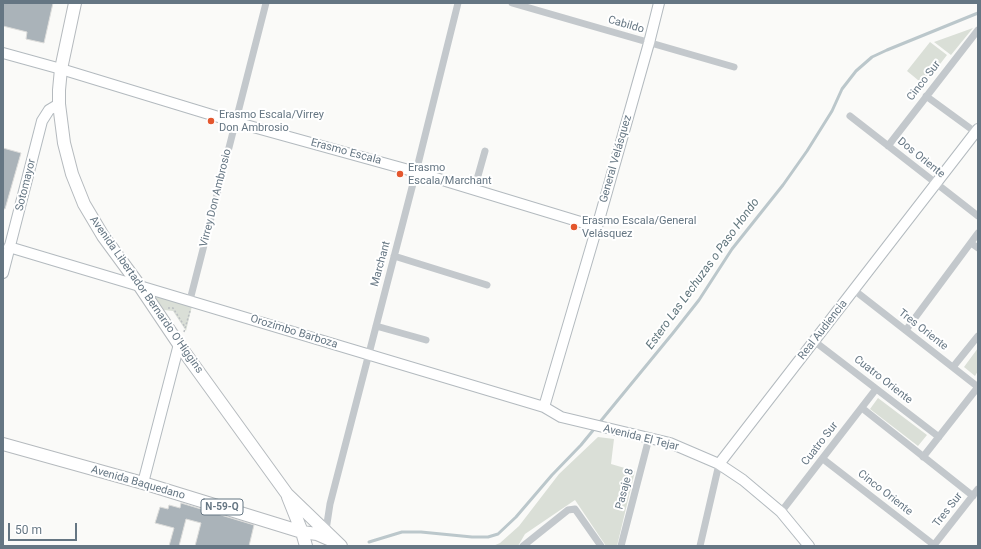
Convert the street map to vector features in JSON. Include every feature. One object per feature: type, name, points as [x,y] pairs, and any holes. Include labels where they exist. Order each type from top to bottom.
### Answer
[{"type":"main road","name":"Avenida Libertador Bernardo O'Higgins","points":[[75,3],[61,69],[59,104],[66,151],[72,174],[84,204],[103,236],[287,494],[341,546]]},
{"type":"main road","name":"Avenida Baquedano","points":[[3,444],[142,483],[302,532],[321,536],[341,546]]},
{"type":"main road","name":"Avenida Libertador Bernardo O'Higgins","points":[[287,494],[306,546]]},
{"type":"street","name":"Virrey Don Ambrosio","points":[[190,300],[266,3]]},
{"type":"street","name":"Marchant","points":[[326,530],[330,504],[458,3]]},
{"type":"street","name":"Cabildo","points":[[512,3],[734,68]]},
{"type":"street","name":"General Velásquez","points":[[544,407],[597,227],[659,3]]},
{"type":"street","name":"Cinco Sur","points":[[888,146],[978,30]]},
{"type":"street","name":"Erasmo Escala","points":[[3,53],[235,122],[416,172],[597,227]]},
{"type":"street","points":[[926,96],[977,132]]},
{"type":"street","name":"Sotomayor","points":[[3,273],[6,246],[42,121],[49,110],[59,104]]},
{"type":"street","name":"Dos Oriente","points":[[850,116],[978,216]]},
{"type":"street","name":"Real Audiencia","points":[[700,546],[719,464],[977,132]]},
{"type":"street","points":[[474,190],[485,151]]},
{"type":"street","points":[[906,330],[978,233]]},
{"type":"street","points":[[971,243],[978,248]]},
{"type":"street","name":"Orozimbo Barboza","points":[[6,246],[544,407],[555,415],[582,423]]},
{"type":"street","points":[[394,256],[488,285]]},
{"type":"street","name":"Tres Oriente","points":[[854,290],[978,387]]},
{"type":"street","points":[[376,326],[426,340]]},
{"type":"street","points":[[953,368],[978,336]]},
{"type":"street","name":"Cuatro Oriente","points":[[814,341],[938,437]]},
{"type":"street","points":[[142,483],[180,345]]},
{"type":"street","points":[[923,457],[978,387]]},
{"type":"street","name":"Cuatro Sur","points":[[781,512],[876,389]]},
{"type":"street","points":[[862,408],[973,496]]},
{"type":"street","name":"Avenida El Tejar","points":[[582,423],[670,443],[719,464],[749,484],[781,512],[809,546]]},
{"type":"street","name":"Pasaje 8","points":[[621,546],[649,438]]},
{"type":"street","name":"Cinco Oriente","points":[[823,459],[934,545]]},
{"type":"street","name":"Tres Sur","points":[[934,545],[978,489]]},
{"type":"street","points":[[523,546],[568,510],[575,509],[601,546]]},
{"type":"path","points":[[165,308],[173,308],[185,327]]},
{"type":"path","points":[[180,345],[189,311]]},
{"type":"shaded area","points":[[973,28],[951,55],[934,42]]},
{"type":"shaded area","points":[[930,42],[947,55],[924,85],[907,71]]},
{"type":"shaded area","points":[[154,296],[192,306],[186,331],[173,311],[164,310]]},
{"type":"shaded area","points":[[978,348],[978,371],[975,376],[964,367]]},
{"type":"shaded area","points":[[878,398],[927,435],[918,446],[870,409]]},
{"type":"shaded area","points":[[598,437],[614,439],[611,464],[635,471],[617,546],[606,546],[575,500],[525,534],[518,546],[493,546],[500,543],[519,526],[559,474]]},
{"type":"building","points":[[3,3],[53,3],[44,43],[26,39],[27,32],[3,26]]},
{"type":"building","points":[[3,148],[21,153],[5,209],[3,209]]},
{"type":"building","points":[[181,503],[254,525],[249,546],[195,546],[201,523],[186,519],[179,546],[169,546],[174,528],[155,523],[160,507],[168,509],[169,505],[180,508]]},
{"type":"waterway","name":"Estero Las Lechuzas o Paso Hondo","points":[[369,542],[402,532],[421,532],[472,537],[488,537],[498,534],[516,517],[552,475],[581,445],[699,300],[732,249],[783,185],[807,151],[832,111],[842,89],[856,71],[872,57],[978,13]]},
{"type":"place","name":"Erasmo Escala/Virrey Don Ambrosio","points":[[211,121]]},
{"type":"place","name":"Erasmo Escala/Marchant","points":[[400,174]]},
{"type":"place","name":"Erasmo Escala/General Velásquez","points":[[574,227]]}]
